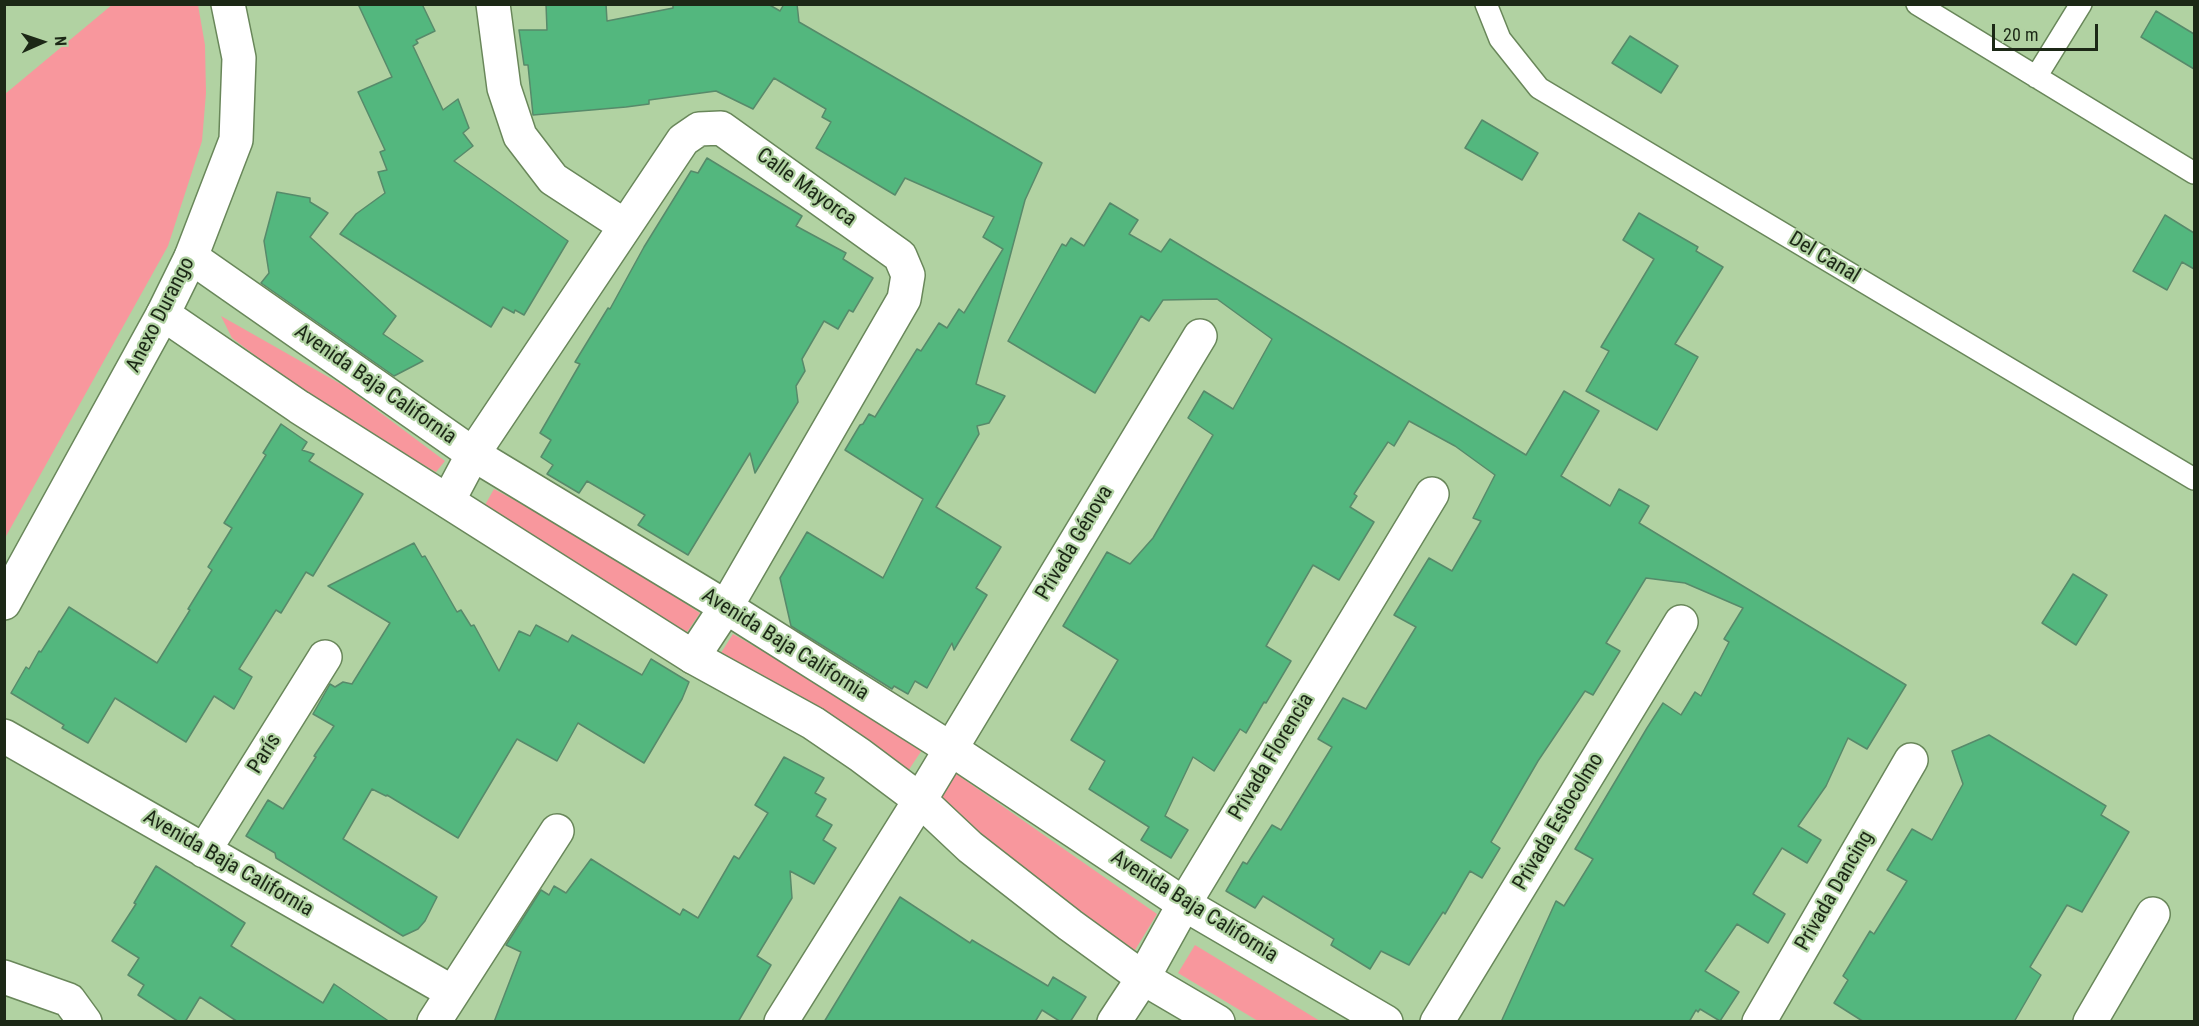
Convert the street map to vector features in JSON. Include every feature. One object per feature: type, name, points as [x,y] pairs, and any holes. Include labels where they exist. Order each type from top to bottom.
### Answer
[{"type":"street","name":"Anexo Durango","points":[[4,603],[163,314],[191,257],[236,140],[239,58],[228,4]]},
{"type":"street","points":[[493,4],[504,88],[520,136],[553,179],[625,226]]},
{"type":"street","name":"Calle Mayorca","points":[[448,501],[473,454],[683,140],[699,129],[721,128],[900,256],[908,275],[904,299],[726,607],[693,657]]},
{"type":"street","name":"Avenida Baja California","points":[[191,257],[473,454],[726,607],[951,749],[1184,904],[1386,1022]]},
{"type":"street","points":[[163,314],[299,407],[693,657],[813,723],[920,800],[970,847],[1070,925],[1143,978],[1218,1022]]},
{"type":"street","name":"Privada Génova","points":[[920,800],[1200,336]]},
{"type":"street","name":"Privada Florencia","points":[[1114,1022],[1143,978],[1184,904],[1432,494]]},
{"type":"street","name":"Privada Estocolmo","points":[[1437,1022],[1681,622]]},
{"type":"street","name":"París","points":[[204,851],[325,657]]},
{"type":"street","name":"Avenida Baja California","points":[[4,736],[452,992]]},
{"type":"street","name":"Privada Dancing","points":[[1759,1022],[1911,760]]},
{"type":"street","points":[[781,1022],[920,800]]},
{"type":"street","points":[[434,1022],[557,831]]},
{"type":"street","points":[[2090,1022],[2153,914]]},
{"type":"street","points":[[4,977],[77,1011]]},
{"type":"lane","name":"Del Canal","points":[[1486,4],[1500,39],[1539,88],[2194,479]]},
{"type":"lane","points":[[1917,4],[2194,173]]},
{"type":"lane","points":[[2036,77],[2081,4]]},
{"type":"shaded area","points":[[113,4],[198,5],[205,45],[206,93],[202,141],[168,246],[5,538],[5,94]]},
{"type":"shaded area","points":[[221,316],[346,387],[445,461],[436,472],[330,412],[232,338]]},
{"type":"shaded area","points":[[494,489],[594,543],[700,613],[685,635],[580,570],[485,505]]},
{"type":"shaded area","points":[[733,634],[829,689],[922,750],[906,774],[719,656]]},
{"type":"shaded area","points":[[955,773],[1157,914],[1132,955],[1020,873],[941,797]]},
{"type":"shaded area","points":[[1195,945],[1320,1021],[1258,1021],[1178,973]]},
{"type":"building","points":[[358,4],[422,4],[435,31],[416,40],[418,43],[413,46],[443,110],[458,99],[469,128],[463,133],[473,146],[454,161],[568,241],[524,315],[503,307],[491,327],[340,234],[356,214],[385,193],[378,172],[387,170],[380,152],[385,150],[358,92],[392,77]]},
{"type":"building","points":[[546,4],[606,4],[607,21],[673,8],[673,4],[768,4],[780,11],[784,4],[797,4],[799,22],[1042,163],[1025,200],[976,384],[1005,396],[989,423],[977,426],[979,434],[936,507],[1001,547],[976,588],[987,595],[954,650],[952,643],[927,688],[915,681],[908,694],[894,686],[892,689],[791,626],[780,578],[807,532],[883,578],[923,499],[845,450],[869,414],[875,417],[917,349],[921,351],[939,323],[947,328],[959,309],[964,313],[1003,249],[983,237],[994,217],[905,178],[895,195],[816,148],[831,122],[822,117],[826,109],[774,78],[753,109],[716,91],[649,100],[649,104],[533,115],[528,65],[524,65],[519,30],[547,30]]},
{"type":"building","points":[[2156,11],[2194,34],[2194,69],[2141,37]]},
{"type":"building","points":[[1630,36],[1678,66],[1661,93],[1612,63]]},
{"type":"building","points":[[1482,120],[1538,153],[1522,180],[1465,148]]},
{"type":"building","points":[[707,158],[802,216],[796,226],[846,253],[843,259],[873,278],[853,312],[849,310],[838,329],[824,321],[802,359],[805,371],[796,386],[798,402],[755,473],[750,453],[688,555],[638,525],[645,515],[587,481],[579,493],[547,474],[553,465],[541,457],[551,440],[540,433],[580,364],[575,362],[608,308],[610,309],[644,247],[691,171],[698,173]]},
{"type":"building","points":[[277,192],[310,198],[310,202],[328,213],[310,237],[396,316],[383,334],[423,361],[394,376],[261,283],[269,273],[264,241]]},
{"type":"building","points":[[1110,203],[1138,220],[1129,234],[1161,252],[1170,239],[1526,455],[1564,391],[1599,411],[1561,476],[1610,506],[1619,489],[1649,506],[1639,523],[1906,685],[1867,749],[1848,738],[1826,786],[1798,826],[1821,840],[1807,863],[1782,848],[1753,894],[1785,914],[1768,943],[1737,924],[1705,971],[1739,992],[1720,1021],[1700,1009],[1698,1012],[1696,1010],[1689,1022],[1501,1022],[1556,901],[1564,906],[1593,859],[1575,849],[1647,728],[1663,703],[1681,715],[1695,692],[1701,696],[1729,642],[1724,639],[1743,608],[1685,583],[1646,578],[1606,643],[1620,651],[1593,695],[1585,691],[1538,761],[1491,842],[1500,848],[1482,878],[1470,871],[1445,914],[1443,912],[1409,965],[1381,951],[1370,969],[1331,945],[1334,939],[1263,896],[1255,908],[1226,891],[1243,862],[1247,864],[1272,825],[1281,830],[1332,747],[1318,739],[1343,698],[1366,709],[1416,627],[1394,615],[1429,558],[1452,571],[1481,521],[1473,518],[1495,475],[1455,446],[1409,421],[1394,446],[1388,442],[1354,494],[1357,496],[1350,507],[1374,522],[1339,580],[1313,565],[1266,646],[1291,661],[1266,703],[1264,702],[1246,733],[1240,729],[1214,771],[1193,757],[1165,816],[1188,830],[1171,858],[1141,840],[1149,827],[1089,789],[1105,761],[1071,740],[1118,660],[1063,626],[1107,552],[1130,564],[1153,538],[1213,435],[1188,418],[1204,391],[1233,409],[1272,339],[1217,299],[1163,300],[1149,321],[1141,316],[1095,393],[1008,341],[1062,244],[1066,246],[1071,238],[1084,246]]},
{"type":"building","points":[[1639,213],[1698,247],[1696,251],[1723,267],[1675,344],[1698,357],[1657,430],[1586,391],[1609,351],[1601,347],[1654,259],[1623,240]]},
{"type":"building","points":[[2165,215],[2194,233],[2194,269],[2182,262],[2167,290],[2133,271]]},
{"type":"building","points":[[281,424],[307,442],[302,450],[314,454],[309,461],[363,494],[313,576],[306,572],[281,613],[276,610],[239,669],[252,677],[234,709],[214,696],[186,742],[115,698],[88,743],[62,728],[64,725],[11,693],[26,667],[29,669],[69,607],[157,663],[212,570],[208,567],[232,528],[224,523],[266,455],[263,453]]},
{"type":"building","points":[[414,543],[422,557],[425,556],[457,612],[461,610],[471,626],[474,625],[499,671],[519,631],[530,636],[536,625],[568,642],[572,635],[642,675],[651,659],[689,682],[682,699],[644,763],[578,723],[557,761],[517,739],[458,838],[387,795],[372,789],[343,839],[437,897],[425,921],[418,929],[403,936],[276,858],[275,853],[246,836],[268,800],[283,809],[334,726],[313,714],[330,684],[335,687],[343,682],[352,684],[390,623],[328,586]]},
{"type":"building","points":[[2073,574],[2107,595],[2076,645],[2042,623]]},
{"type":"building","points":[[1989,735],[2106,806],[2101,815],[2129,832],[2082,912],[2067,905],[2030,967],[2041,975],[2014,1022],[1864,1022],[1834,1003],[1848,980],[1843,976],[1870,931],[1874,934],[1907,881],[1887,870],[1912,829],[1932,840],[1963,784],[1952,751]]},
{"type":"building","points":[[784,757],[824,778],[815,793],[826,799],[816,816],[832,825],[823,840],[836,848],[814,884],[790,871],[792,898],[757,956],[771,965],[738,1022],[494,1022],[521,952],[506,945],[541,890],[549,895],[554,886],[566,893],[591,859],[680,915],[683,909],[698,918],[734,856],[739,859],[768,813],[755,805]]},
{"type":"building","points":[[156,866],[245,923],[231,946],[323,1003],[334,984],[390,1022],[238,1022],[200,997],[185,1022],[179,1022],[138,995],[144,985],[128,975],[139,958],[112,941],[136,904],[134,903]]},
{"type":"building","points":[[900,897],[970,943],[972,940],[1048,986],[1053,977],[1086,997],[1070,1022],[1061,1022],[1042,1010],[1035,1022],[824,1022]]}]
